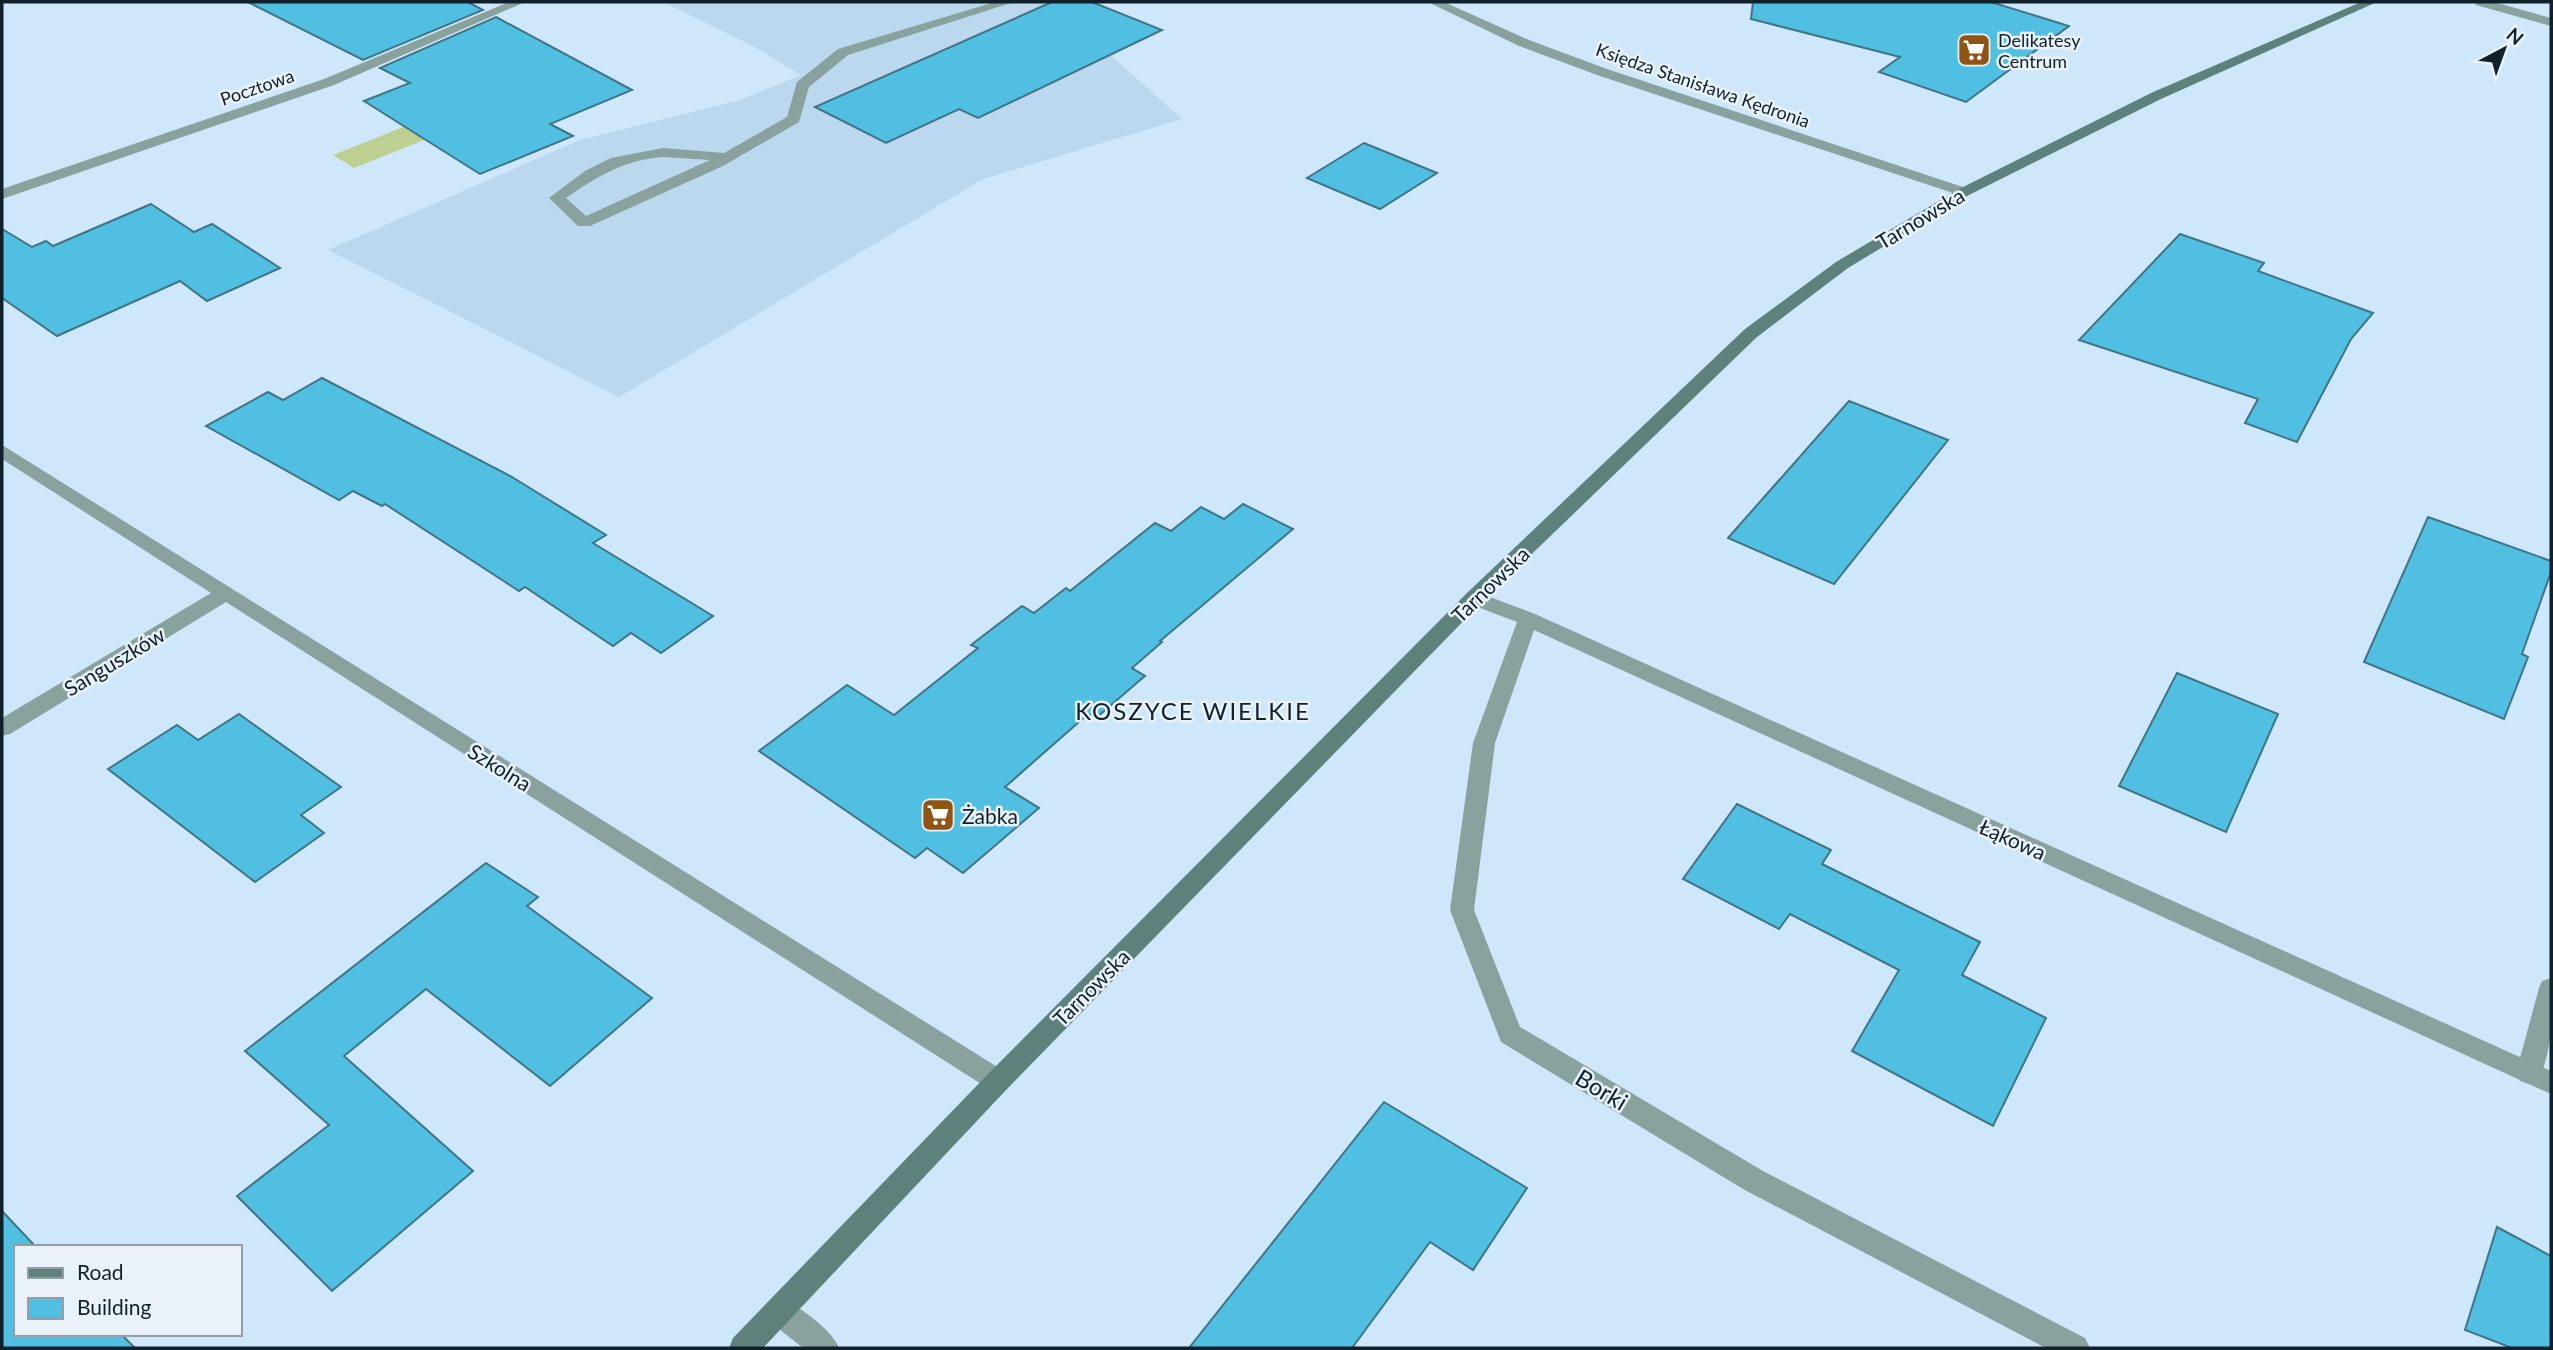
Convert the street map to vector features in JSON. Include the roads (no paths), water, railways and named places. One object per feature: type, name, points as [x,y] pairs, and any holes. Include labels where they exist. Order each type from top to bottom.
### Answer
[{"type":"street","name":"Pocztowa","points":[[2,194],[329,82],[519,2]]},
{"type":"street","points":[[725,158],[684,152],[654,153],[604,166],[557,198],[584,223],[725,158],[762,140],[794,119],[802,85],[843,52],[1008,2]]},
{"type":"street","name":"Księdza Stanisława Kędronia","points":[[1434,2],[1524,43],[1601,72],[1964,192]]},
{"type":"street","name":"Tarnowska","points":[[743,1348],[998,1081],[1474,598],[1751,333],[1842,265],[1964,192],[2157,96],[2371,2]]},
{"type":"street","points":[[2481,2],[2551,22]]},
{"type":"street","name":"Szkolna","points":[[2,452],[998,1081]]},
{"type":"street","name":"Sanguszków","points":[[2,728],[226,593]]},
{"type":"street","name":"Łąkowa","points":[[1474,598],[1528,620],[2540,1078]]},
{"type":"street","name":"Borki","points":[[1528,620],[1484,743],[1462,910],[1510,1034],[1753,1180],[2075,1348]]},
{"type":"street","points":[[2540,1078],[2551,988]]},
{"type":"street","points":[[779,1311],[825,1348]]},
{"type":"place","name":"Delikatesy Centrum","points":[[1974,50]]},
{"type":"place","name":"Żabka","points":[[938,815]]},
{"type":"district","name":"KOSZYCE WIELKIE","points":[[1193,710]]}]
